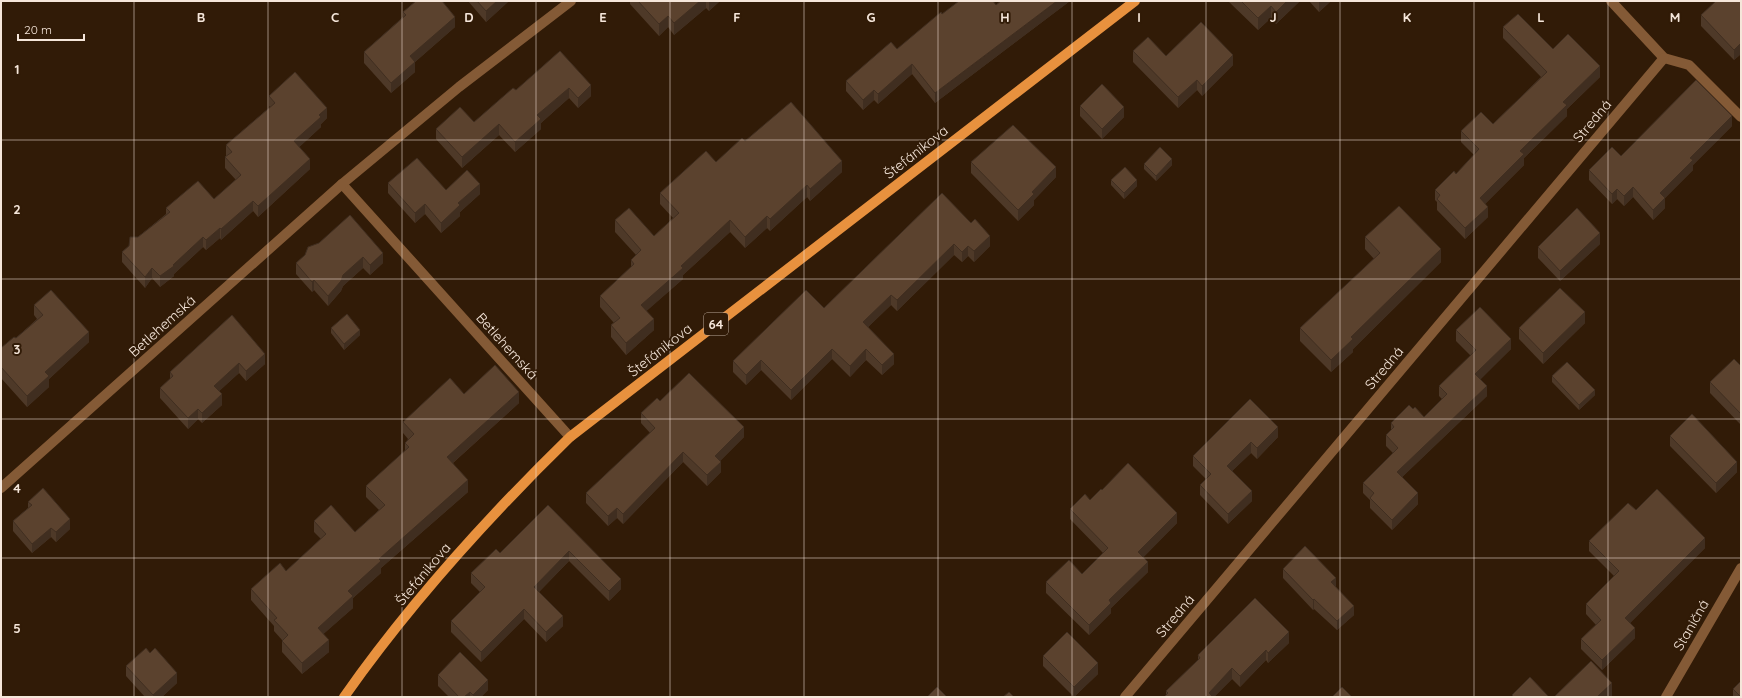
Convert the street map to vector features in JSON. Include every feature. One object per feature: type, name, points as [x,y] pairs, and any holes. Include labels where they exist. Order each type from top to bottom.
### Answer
[{"type":"main road","name":"Štefánikova","points":[[344,697],[378,649],[482,526],[523,482],[570,437],[1135,1]]},
{"type":"street","name":"Betlehemská","points":[[1,488],[342,184],[459,86],[571,1]]},
{"type":"street","points":[[1611,1],[1664,58],[1689,65],[1741,117]]},
{"type":"street","name":"Stredná","points":[[1125,697],[1664,58]]},
{"type":"street","name":"Betlehemská","points":[[342,184],[570,437]]},
{"type":"street","name":"Staničná","points":[[1666,697],[1741,568]]},
{"type":"building","points":[[416,1],[442,1],[455,17],[410,56],[415,62],[391,83],[364,52],[406,15],[403,12]]},
{"type":"building","points":[[477,1],[497,1],[486,11]]},
{"type":"building","points":[[638,1],[700,1],[674,23],[668,16],[659,24]]},
{"type":"building","points":[[959,1],[993,1],[996,5],[1001,1],[1057,1],[935,93],[912,64],[878,94],[874,90],[863,100],[846,81],[891,42],[897,49],[941,12],[942,14]]},
{"type":"building","points":[[1241,1],[1287,1],[1276,12],[1271,6],[1258,18]]},
{"type":"building","points":[[1716,1],[1741,1],[1741,43],[1734,50],[1701,15]]},
{"type":"building","points":[[1518,14],[1553,49],[1568,34],[1600,66],[1563,102],[1567,105],[1520,151],[1524,154],[1480,198],[1488,207],[1465,228],[1437,199],[1440,195],[1435,190],[1454,171],[1456,174],[1479,149],[1461,131],[1481,112],[1493,124],[1547,72],[1503,27]]},
{"type":"building","points":[[1201,22],[1233,55],[1202,86],[1197,80],[1178,97],[1133,51],[1148,37],[1166,56]]},
{"type":"building","points":[[560,51],[591,85],[578,98],[569,88],[537,115],[541,119],[515,142],[499,124],[462,157],[436,129],[460,107],[474,122],[513,88],[516,90]]},
{"type":"building","points":[[295,72],[327,108],[319,115],[321,117],[294,141],[310,159],[258,206],[253,201],[206,240],[203,237],[173,265],[174,266],[160,276],[152,268],[145,277],[122,252],[129,246],[130,237],[138,237],[170,212],[166,208],[198,181],[214,199],[241,175],[225,157],[232,152],[226,145],[275,103],[269,96]]},
{"type":"building","points":[[1696,80],[1732,116],[1690,158],[1693,160],[1660,193],[1665,198],[1653,210],[1633,187],[1624,196],[1617,189],[1612,194],[1589,170],[1612,147],[1621,156]]},
{"type":"building","points":[[1102,84],[1124,107],[1102,129],[1080,106]]},
{"type":"building","points":[[791,102],[842,161],[810,189],[807,185],[770,219],[767,216],[745,237],[730,220],[681,266],[683,268],[641,305],[654,319],[626,343],[611,325],[620,318],[600,296],[634,264],[631,260],[641,250],[615,220],[629,208],[654,236],[679,213],[660,193],[706,151],[716,162],[742,138],[745,141]]},
{"type":"building","points":[[1013,125],[1056,167],[1032,192],[1034,194],[1018,210],[971,162]]},
{"type":"building","points":[[1160,147],[1172,159],[1156,176],[1144,164]]},
{"type":"building","points":[[417,158],[446,190],[467,170],[480,184],[458,203],[460,205],[441,223],[425,204],[415,213],[388,183]]},
{"type":"building","points":[[1125,167],[1137,180],[1124,193],[1111,180]]},
{"type":"building","points":[[942,193],[971,223],[975,219],[990,236],[974,251],[968,246],[962,252],[954,244],[897,300],[891,295],[863,322],[894,354],[882,365],[866,349],[850,366],[832,349],[791,390],[761,360],[746,375],[733,361],[806,290],[824,308]]},
{"type":"building","points":[[1399,206],[1441,249],[1351,337],[1353,339],[1331,360],[1300,328],[1380,253],[1365,237]]},
{"type":"building","points":[[1577,208],[1600,233],[1560,271],[1538,247]]},
{"type":"building","points":[[350,215],[383,253],[370,265],[363,257],[343,275],[341,281],[328,296],[314,280],[312,282],[296,263],[305,255],[308,247],[319,243]]},
{"type":"building","points":[[1560,288],[1585,312],[1543,353],[1519,328]]},
{"type":"building","points":[[51,290],[89,332],[45,372],[49,376],[27,396],[1,367],[1,348],[14,337],[16,338],[43,315],[34,305]]},
{"type":"building","points":[[1480,307],[1511,339],[1475,374],[1487,386],[1397,472],[1418,493],[1392,520],[1370,498],[1374,493],[1363,483],[1398,448],[1386,435],[1394,427],[1391,423],[1409,405],[1413,409],[1415,407],[1424,417],[1447,394],[1439,386],[1476,350],[1456,330]]},
{"type":"building","points":[[347,314],[360,330],[344,344],[331,328]]},
{"type":"building","points":[[232,315],[265,354],[246,371],[239,363],[214,386],[222,394],[202,413],[198,409],[188,418],[160,388],[173,376],[170,372]]},
{"type":"building","points":[[1734,359],[1741,366],[1741,414],[1710,382]]},
{"type":"building","points":[[1567,362],[1595,390],[1579,405],[1552,376]]},
{"type":"building","points":[[495,365],[519,392],[447,457],[468,480],[379,559],[381,561],[348,591],[353,596],[318,628],[329,640],[302,663],[282,641],[288,635],[274,620],[277,618],[251,589],[280,563],[286,571],[326,534],[314,521],[331,505],[355,532],[385,505],[366,486],[409,447],[405,443],[414,434],[403,422],[450,378],[464,394]]},
{"type":"building","points":[[689,373],[744,427],[715,456],[721,462],[707,475],[683,452],[623,514],[617,508],[608,516],[586,493],[655,428],[641,413],[657,398],[660,401]]},
{"type":"building","points":[[1250,399],[1278,427],[1257,448],[1251,442],[1227,466],[1252,491],[1228,514],[1200,485],[1211,474],[1193,456]]},
{"type":"building","points":[[1692,414],[1737,462],[1716,483],[1670,436]]},
{"type":"building","points":[[1128,463],[1177,513],[1138,552],[1148,562],[1109,600],[1111,603],[1089,625],[1046,582],[1069,560],[1082,574],[1108,548],[1070,509],[1085,494],[1090,500],[1101,489],[1102,490]]},
{"type":"building","points":[[43,488],[70,519],[56,532],[51,528],[32,544],[13,521],[32,505],[28,502]]},
{"type":"building","points":[[1657,489],[1705,538],[1625,618],[1635,628],[1602,660],[1581,639],[1601,620],[1586,604],[1619,571],[1589,541],[1628,503],[1636,510]]},
{"type":"building","points":[[548,505],[621,579],[609,591],[569,551],[534,587],[563,616],[546,632],[524,609],[481,652],[451,621],[485,587],[471,573],[496,549],[500,553]]},
{"type":"building","points":[[1305,546],[1336,578],[1331,582],[1354,606],[1337,621],[1314,599],[1313,600],[1283,569]]},
{"type":"building","points":[[1255,598],[1289,632],[1268,653],[1266,650],[1240,676],[1232,668],[1209,693],[1213,697],[1164,697],[1168,693],[1166,691],[1200,658],[1198,655]]},
{"type":"building","points":[[1067,632],[1098,663],[1074,687],[1043,656]]},
{"type":"building","points":[[146,648],[150,653],[155,648],[177,673],[153,695],[126,666]]},
{"type":"building","points":[[460,652],[488,680],[473,695],[470,692],[464,697],[459,697],[438,675]]},
{"type":"building","points":[[1591,661],[1612,683],[1597,697],[1554,697]]},
{"type":"building","points":[[1530,677],[1549,697],[1514,697],[1512,695]]},
{"type":"building","points":[[1741,681],[1741,697],[1733,689]]},
{"type":"building","points":[[937,687],[947,697],[927,697]]},
{"type":"building","points":[[1342,687],[1352,697],[1332,697]]},
{"type":"building","points":[[1009,692],[1014,697],[1003,697]]}]
